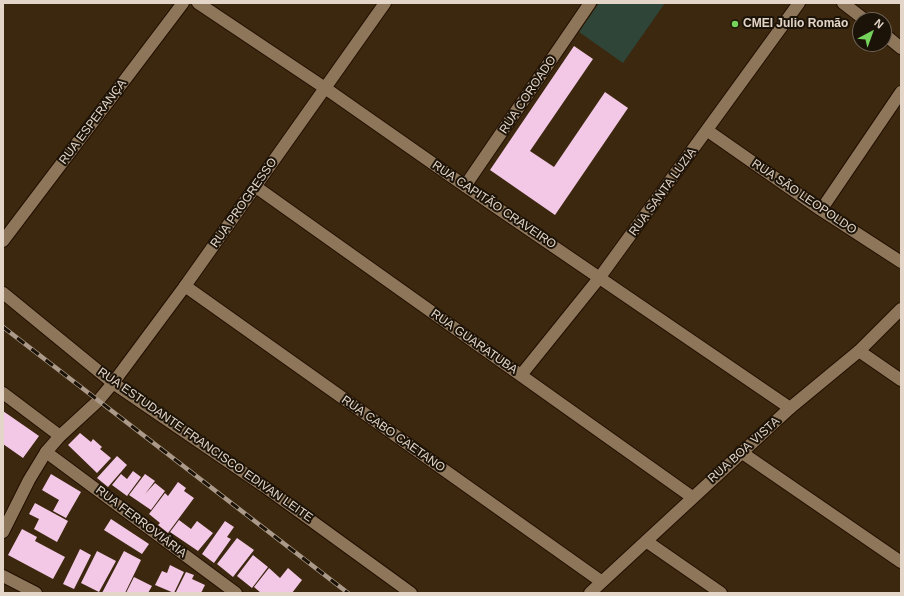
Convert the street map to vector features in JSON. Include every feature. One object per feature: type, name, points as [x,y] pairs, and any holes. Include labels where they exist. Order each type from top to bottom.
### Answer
[{"type":"street","name":"RUA ESPERANÇA","points":[[3,241],[183,3]]},
{"type":"street","name":"RUA CAPITÃO CRAVEIRO","points":[[198,3],[326,88],[465,186],[790,408]]},
{"type":"street","name":"RUA PROGRESSO","points":[[3,532],[29,480],[46,452],[60,436],[98,401],[113,383],[256,187],[385,3]]},
{"type":"street","name":"RUA COROADO","points":[[465,186],[590,3]]},
{"type":"street","name":"RUA SANTA LUZIA","points":[[521,375],[600,277],[708,131],[799,3]]},
{"type":"street","points":[[844,3],[856,12]]},
{"type":"street","points":[[892,41],[901,48]]},
{"type":"street","points":[[821,210],[901,92]]},
{"type":"street","name":"RUA SÃO LEOPOLDO","points":[[708,131],[821,210],[901,262]]},
{"type":"street","name":"RUA GUARATUBA","points":[[256,187],[692,497]]},
{"type":"street","name":"RUA CABO CAETANO","points":[[185,286],[602,582]]},
{"type":"street","name":"RUA ESTUDANTE FRANCISCO EDIVAN LEITE","points":[[3,293],[113,383],[265,487],[411,593]]},
{"type":"street","name":"RUA BOA VISTA","points":[[590,593],[741,452],[790,408],[859,351],[901,309]]},
{"type":"street","points":[[859,351],[901,380]]},
{"type":"street","points":[[3,393],[60,436]]},
{"type":"street","name":"RUA FERROVIÁRIA","points":[[46,452],[236,593]]},
{"type":"street","points":[[741,452],[901,562]]},
{"type":"street","points":[[646,541],[721,593]]},
{"type":"street","points":[[3,576],[36,593]]},
{"type":"green space","points":[[599,3],[665,3],[623,63],[579,32]]},
{"type":"building","points":[[574,46],[593,59],[530,151],[554,167],[605,92],[628,108],[555,215],[490,170]]},
{"type":"building","points":[[3,411],[39,436],[23,458],[3,444]]},
{"type":"building","points":[[80,433],[91,442],[93,439],[102,447],[100,449],[111,458],[97,473],[68,445]]},
{"type":"building","points":[[117,456],[127,465],[108,487],[97,478]]},
{"type":"building","points":[[133,471],[141,477],[127,496],[112,485],[121,474],[127,479]]},
{"type":"building","points":[[51,474],[81,492],[66,518],[53,511],[59,500],[42,490]]},
{"type":"building","points":[[145,474],[155,481],[145,494],[155,483],[165,491],[151,510],[129,495]]},
{"type":"building","points":[[178,482],[186,488],[184,491],[194,498],[168,533],[158,525],[160,523],[149,514],[165,493],[168,496]]},
{"type":"building","points":[[35,503],[68,521],[57,542],[34,529],[39,519],[29,514]]},
{"type":"building","points":[[111,519],[149,544],[142,554],[104,530]]},
{"type":"building","points":[[179,520],[191,529],[197,521],[213,533],[198,551],[170,532]]},
{"type":"building","points":[[225,521],[234,527],[227,537],[231,539],[214,563],[202,554]]},
{"type":"building","points":[[22,529],[37,537],[35,541],[65,557],[53,579],[8,555]]},
{"type":"building","points":[[237,538],[254,550],[233,577],[217,564]]},
{"type":"building","points":[[80,549],[91,555],[74,589],[63,584]]},
{"type":"building","points":[[97,551],[116,561],[99,592],[81,583]]},
{"type":"building","points":[[124,551],[141,560],[125,593],[102,593]]},
{"type":"building","points":[[253,555],[268,567],[252,588],[237,576]]},
{"type":"building","points":[[170,565],[184,572],[174,593],[155,585],[162,571],[167,573]]},
{"type":"building","points":[[269,568],[280,578],[288,568],[302,580],[292,593],[261,593],[254,587]]},
{"type":"building","points":[[186,572],[194,575],[192,579],[205,585],[201,593],[176,592]]},
{"type":"building","points":[[134,577],[152,586],[148,593],[126,593]]},
{"type":"railway","points":[[3,327],[348,593]]},
{"type":"place","name":"CMEI Julio Romão","points":[[735,24]]}]
